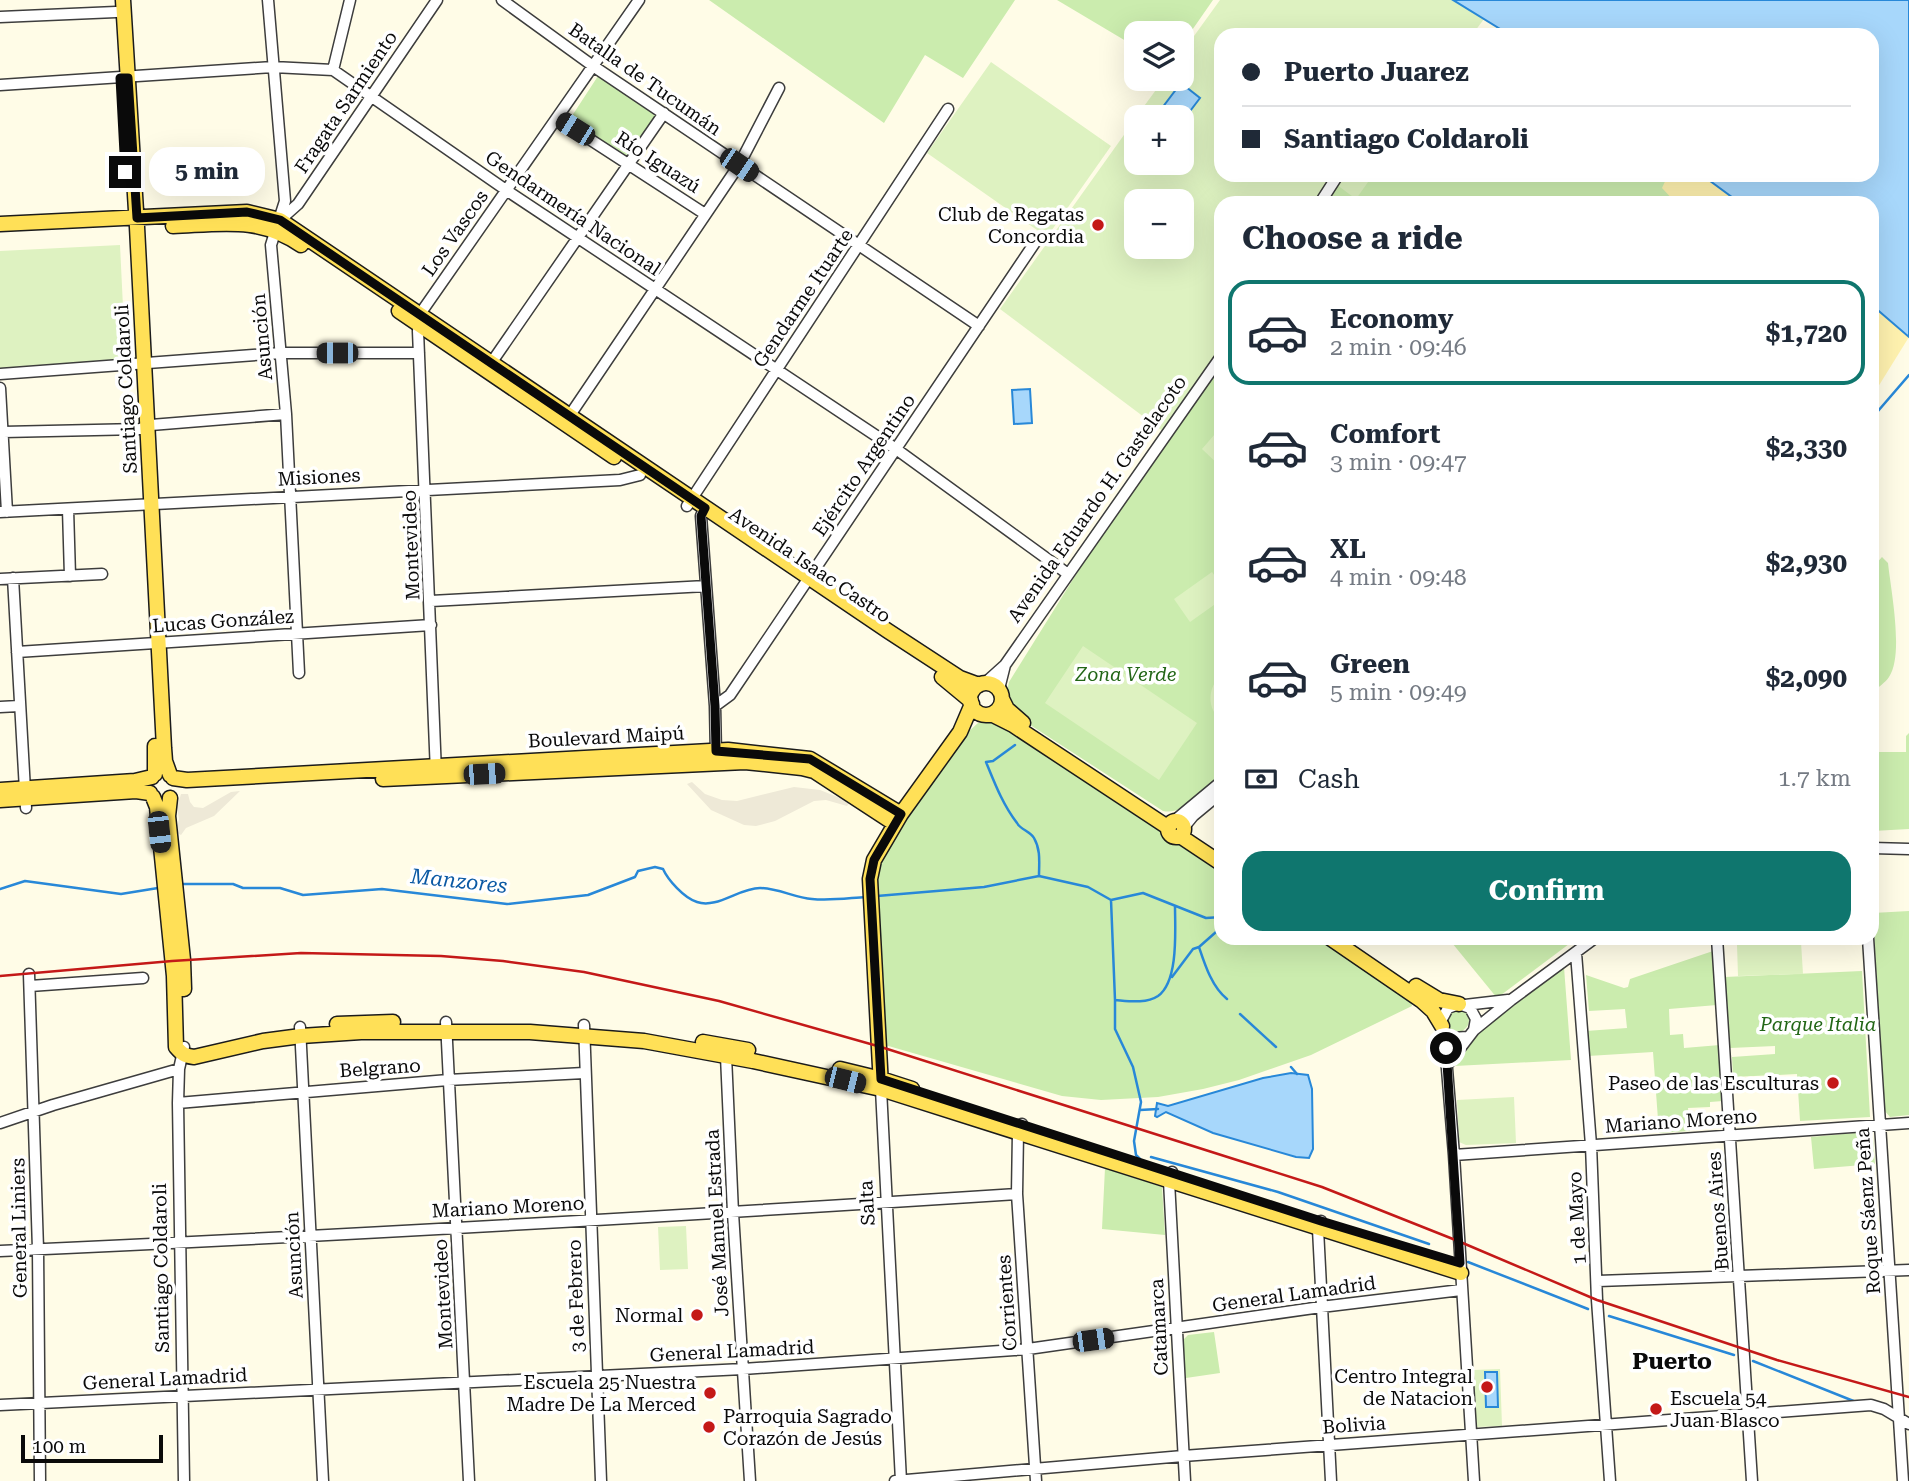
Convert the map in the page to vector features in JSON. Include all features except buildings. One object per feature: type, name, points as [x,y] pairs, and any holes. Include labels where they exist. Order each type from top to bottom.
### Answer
[{"type":"main road","name":"Santiago Coldaroli","points":[[118,4],[139,363],[146,427],[155,643],[166,782],[170,885]]},
{"type":"main road","points":[[0,232],[132,223]]},
{"type":"main road","points":[[0,224],[278,225]]},
{"type":"main road","name":"Avenida Isaac Castro","points":[[278,225],[807,582],[956,687],[971,703]]},
{"type":"main road","name":"Avenida Isaac Castro","points":[[566,419],[640,475],[688,502]]},
{"type":"main road","name":"Avenida Isaac Castro","points":[[807,582],[960,678],[982,684]]},
{"type":"main road","points":[[898,819],[960,732],[971,703],[972,692],[982,684],[995,685],[1018,720],[1177,827],[1214,857]]},
{"type":"main road","points":[[960,732],[999,708],[1000,694]]},
{"type":"main road","points":[[971,703],[976,711],[1013,725],[1214,850]]},
{"type":"main road","name":"Boulevard Maipú","points":[[0,789],[25,798],[135,781],[436,771],[716,756],[814,771],[898,819]]},
{"type":"main road","name":"Santiago Coldaroli","points":[[166,782],[148,784],[157,807],[184,960],[183,1050]]},
{"type":"main road","name":"Boulevard Maipú","points":[[0,800],[136,791],[162,800],[166,782]]},
{"type":"main road","name":"Salta","points":[[881,1084],[870,879],[874,860],[898,819]]},
{"type":"main road","points":[[1341,945],[1422,1000],[1433,1011],[1443,1029]]},
{"type":"main road","points":[[1355,945],[1430,996],[1446,1003],[1462,1005]]},
{"type":"main road","points":[[183,1050],[363,1022],[583,1030],[727,1051],[826,1076],[881,1084],[1460,1268]]},
{"type":"street","name":"Asunción","points":[[268,0],[285,201],[271,245],[286,414],[299,673]]},
{"type":"street","points":[[0,85],[273,67],[333,69],[350,0]]},
{"type":"street","name":"Fragata Sarmiento","points":[[278,225],[298,204],[437,0]]},
{"type":"street","name":"Batalla de Tucumán","points":[[502,0],[593,66],[979,326]]},
{"type":"street","name":"Los Vascos","points":[[419,319],[639,0]]},
{"type":"street","points":[[0,18],[118,4]]},
{"type":"street","name":"Gendarmería Nacional","points":[[333,69],[506,190],[896,449],[1068,574]]},
{"type":"street","points":[[566,419],[739,165],[779,88]]},
{"type":"street","name":"Gendarme Ituarte","points":[[688,502],[948,109]]},
{"type":"street","points":[[488,366],[664,113]]},
{"type":"street","name":"Río Iguazú","points":[[557,118],[705,214]]},
{"type":"street","name":"Ejército Argentino","points":[[715,706],[730,695],[1038,238]]},
{"type":"street","name":"Montevideo","points":[[419,319],[436,771]]},
{"type":"street","points":[[0,374],[281,353],[419,353]]},
{"type":"street","name":"Avenida Eduardo H. Gastelacoto","points":[[982,684],[1005,665],[1214,366]]},
{"type":"street","points":[[0,388],[4,512]]},
{"type":"street","points":[[3,432],[146,427],[286,414]]},
{"type":"street","name":"Misiones","points":[[4,512],[620,480],[640,475]]},
{"type":"street","points":[[68,509],[70,576]]},
{"type":"street","points":[[703,512],[716,756]]},
{"type":"street","points":[[0,579],[102,574]]},
{"type":"street","points":[[13,579],[25,798]]},
{"type":"street","points":[[431,601],[706,586]]},
{"type":"street","name":"Lucas González","points":[[16,652],[431,625]]},
{"type":"street","name":"Avenida Eduardo H. Gastelacoto","points":[[1000,694],[1005,665]]},
{"type":"street","points":[[0,708],[19,706]]},
{"type":"street","points":[[1177,827],[1214,789]]},
{"type":"street","points":[[1177,827],[1214,799]]},
{"type":"street","points":[[1879,848],[1909,849]]},
{"type":"street","points":[[1448,1064],[1471,1034],[1511,1000],[1586,945]]},
{"type":"street","name":"Buenos Aires","points":[[1717,945],[1752,1481]]},
{"type":"street","name":"Roque Sáenz Peña","points":[[1868,945],[1903,1481]]},
{"type":"street","name":"1 de Mayo","points":[[1576,953],[1591,1144],[1610,1481]]},
{"type":"street","name":"General Liniers","points":[[29,974],[38,1249],[40,1481]]},
{"type":"street","points":[[30,986],[143,978]]},
{"type":"street","points":[[1474,1481],[1444,1012],[1453,1005],[1511,1000]]},
{"type":"street","points":[[1462,1005],[1474,1013],[1476,1018],[1471,1034]]},
{"type":"street","name":"Montevideo","points":[[446,1026],[469,1481]]},
{"type":"street","points":[[1443,1029],[1452,1038],[1471,1034]]},
{"type":"street","name":"3 de Febrero","points":[[583,1030],[601,1481]]},
{"type":"street","name":"Asunción","points":[[301,1031],[323,1481]]},
{"type":"street","name":"Santiago Coldaroli","points":[[183,1050],[179,1069],[178,1103],[184,1481]]},
{"type":"street","name":"José Manuel Estrada","points":[[727,1051],[733,1213],[750,1481]]},
{"type":"street","points":[[0,1123],[179,1069]]},
{"type":"street","name":"Belgrano","points":[[178,1103],[448,1080],[584,1073]]},
{"type":"street","name":"Salta","points":[[881,1084],[901,1481]]},
{"type":"street","name":"Mariano Moreno","points":[[1454,1156],[1909,1123]]},
{"type":"street","name":"Corrientes","points":[[1020,1128],[1017,1194],[1036,1481]]},
{"type":"street","name":"Catamarca","points":[[1171,1176],[1185,1481]]},
{"type":"street","name":"Mariano Moreno","points":[[0,1251],[179,1244],[733,1213],[1017,1194]]},
{"type":"street","points":[[1320,1225],[1321,1307],[1331,1481]]},
{"type":"street","points":[[1598,1281],[1909,1270]]},
{"type":"street","name":"General Lamadrid","points":[[0,1405],[743,1369],[1028,1349],[1461,1290]]},
{"type":"street","points":[[1897,1384],[1909,1387]]},
{"type":"street","name":"Bolivia","points":[[895,1481],[1183,1456],[1871,1405],[1884,1409],[1909,1424]]},
{"type":"green space","points":[[709,0],[1015,0],[963,78],[925,55],[884,123]]},
{"type":"green space","points":[[1057,0],[1213,0],[1194,27],[1194,21],[1124,21],[1124,40]]},
{"type":"green space","name":"Club de Regatas Concordia","points":[[1220,0],[1453,0],[1484,19],[1477,28],[1214,28],[1214,182],[1333,182],[1324,196],[1214,196],[1214,357],[1164,432],[1000,309],[1124,135],[1124,175],[1194,175],[1194,105],[1145,105],[1155,91],[1194,91],[1194,36]]},
{"type":"green space","points":[[991,62],[1111,146],[1047,237],[927,153]]},
{"type":"green space","points":[[598,76],[656,115],[629,158],[570,119]]},
{"type":"green space","points":[[1321,182],[1690,182],[1708,196],[1312,196]]},
{"type":"green space","name":"Club de Regatas Concordia","points":[[1333,182],[1368,182],[1358,196],[1352,196]]},
{"type":"green space","points":[[120,245],[126,369],[0,376],[0,251]]},
{"type":"green space","name":"Zona Verde","points":[[1214,353],[1214,782],[1187,805],[1163,811],[1021,719],[1006,697],[1009,682]]},
{"type":"green space","points":[[1214,435],[1214,460],[1202,449]]},
{"type":"green space","points":[[1882,557],[1888,563],[1896,654],[1889,677],[1879,687],[1879,560]]},
{"type":"green space","points":[[1212,572],[1214,575],[1214,605],[1190,622],[1174,599]]},
{"type":"green space","points":[[1083,646],[1197,723],[1159,780],[1045,703]]},
{"type":"green space","points":[[1214,684],[1214,712],[1210,698]]},
{"type":"green space","points":[[994,721],[1214,867],[1214,945],[1328,945],[1411,1001],[1412,1006],[1311,1055],[1239,1080],[1158,1097],[1101,1100],[1062,1096],[885,1045],[877,872],[883,855],[903,819],[967,733],[978,723]]},
{"type":"green space","points":[[1909,733],[1909,829],[1879,831],[1879,752],[1906,752],[1906,736]]},
{"type":"green space","name":"Parque Italia","points":[[1909,911],[1909,1115],[1890,1117],[1884,1110],[1875,945],[1879,945],[1879,913]]},
{"type":"green space","points":[[1454,945],[1568,945],[1497,998]]},
{"type":"green space","points":[[1737,945],[1801,945],[1803,974],[1738,976]]},
{"type":"green space","points":[[1713,951],[1717,1005],[1669,1009],[1670,1035],[1683,1034],[1684,1048],[1720,1045],[1723,1101],[1710,1102],[1710,1107],[1688,1108],[1690,1131],[1659,1133],[1653,1052],[1588,1056],[1586,1031],[1627,1028],[1625,1009],[1589,1011],[1586,975],[1624,988],[1628,987],[1630,979]]},
{"type":"green space","points":[[1564,967],[1571,1060],[1455,1066],[1477,1034]]},
{"type":"green space","name":"Parque Italia","points":[[1862,971],[1870,1117],[1800,1121],[1797,1074],[1733,1077],[1732,1057],[1775,1054],[1775,1046],[1730,1048],[1725,977]]},
{"type":"green space","points":[[1457,1008],[1465,1012],[1469,1020],[1465,1028],[1457,1032],[1449,1028],[1445,1020],[1449,1012]]},
{"type":"green space","points":[[1514,1097],[1516,1143],[1466,1145],[1459,1142],[1457,1100]]},
{"type":"green space","points":[[1866,1132],[1873,1137],[1875,1164],[1814,1169],[1811,1137]]},
{"type":"green space","points":[[1105,1168],[1162,1187],[1165,1235],[1102,1229]]},
{"type":"green space","points":[[686,1226],[688,1269],[660,1270],[658,1227]]},
{"type":"green space","points":[[1214,1332],[1220,1373],[1186,1378],[1181,1342],[1188,1335]]},
{"type":"green space","name":"Centro Integral de Natacion","points":[[1500,1369],[1502,1426],[1476,1427],[1473,1370]]},
{"type":"sand","points":[[1665,182],[1711,182],[1730,196],[1669,196],[1662,188]]},
{"type":"sand","points":[[1879,311],[1909,337],[1879,385]]},
{"type":"shaded area","points":[[692,782],[705,794],[722,800],[737,801],[794,787],[820,790],[850,802],[847,806],[826,800],[814,801],[775,821],[756,826],[744,825],[711,810],[687,784]]},
{"type":"shaded area","points":[[240,791],[214,816],[186,828],[181,835],[176,832],[179,819],[177,807],[181,794],[188,794],[194,807],[203,808],[231,792]]},
{"type":"water","points":[[1453,0],[1909,0],[1909,337],[1879,311],[1879,196],[1730,196],[1712,182],[1879,182],[1879,28],[1499,28]]},
{"type":"water","points":[[1175,91],[1191,91],[1200,98],[1194,106],[1164,105]]},
{"type":"water","points":[[1030,389],[1032,423],[1014,424],[1012,390]]},
{"type":"water","points":[[1291,1073],[1308,1075],[1312,1089],[1313,1149],[1309,1158],[1296,1157],[1213,1133],[1166,1112],[1155,1116],[1157,1103],[1168,1106],[1263,1078]]},
{"type":"water","points":[[1485,1372],[1497,1372],[1498,1407],[1486,1407]]},
{"type":"waterway","name":"Manzores","points":[[1879,410],[1909,375]]},
{"type":"waterway","points":[[1015,745],[993,761],[986,762],[1008,809],[1019,825],[1032,836],[1038,847],[1039,876]]},
{"type":"waterway","name":"Manzores","points":[[179,884],[233,884],[243,888],[280,888],[303,895],[382,889],[507,904],[588,895],[635,877],[638,871],[655,867],[663,869],[682,893],[697,902],[712,903],[760,888],[812,899],[866,897]]},
{"type":"waterway","name":"Manzores","points":[[877,896],[984,887],[1039,876],[1088,887],[1111,900],[1143,893],[1206,918],[1214,918]]},
{"type":"waterway","name":"Manzores","points":[[0,889],[25,881],[121,894],[158,888]]},
{"type":"waterway","points":[[1111,900],[1115,1000]]},
{"type":"waterway","points":[[1140,1159],[1136,1155],[1134,1141],[1141,1102],[1133,1067],[1115,1029],[1115,1000],[1148,1000],[1165,989],[1173,967],[1175,906]]},
{"type":"waterway","points":[[1214,934],[1199,947],[1213,982],[1227,999]]},
{"type":"waterway","points":[[1172,977],[1193,949],[1199,947]]},
{"type":"waterway","points":[[1240,1014],[1276,1047]]},
{"type":"waterway","points":[[1291,1067],[1297,1074]]},
{"type":"waterway","points":[[1140,1110],[1158,1109]]},
{"type":"waterway","points":[[1151,1157],[1278,1192],[1429,1244]]},
{"type":"waterway","points":[[1468,1262],[1588,1309]]},
{"type":"waterway","points":[[1609,1316],[1734,1355]]},
{"type":"waterway","points":[[1753,1361],[1856,1402]]},
{"type":"railway","points":[[0,976],[301,953],[441,956],[584,972],[719,1001],[881,1047],[1322,1187],[1597,1300],[1777,1360],[1909,1397]]},
{"type":"place","name":"Club de Regatas Concordia","points":[[1098,225]]},
{"type":"place","name":"Paseo de las Esculturas","points":[[1833,1083]]},
{"type":"place","name":"Normal","points":[[697,1315]]},
{"type":"place","name":"Centro Integral de Natacion","points":[[1487,1387]]},
{"type":"place","name":"Escuela 25 Nuestra Madre De La Merced","points":[[710,1393]]},
{"type":"place","name":"Escuela 54 Juan Blasco","points":[[1656,1409]]},
{"type":"place","name":"Parroquia Sagrado Corazón de Jesús","points":[[709,1427]]},
{"type":"district","name":"Puerto","points":[[1672,1361]]},
{"type":"route","points":[[125,172],[120,78],[128,78],[137,218],[247,212],[280,220],[705,508],[701,516],[716,751],[810,759],[901,814],[874,860],[870,879],[881,1079],[1460,1263],[1446,1048]]}]
